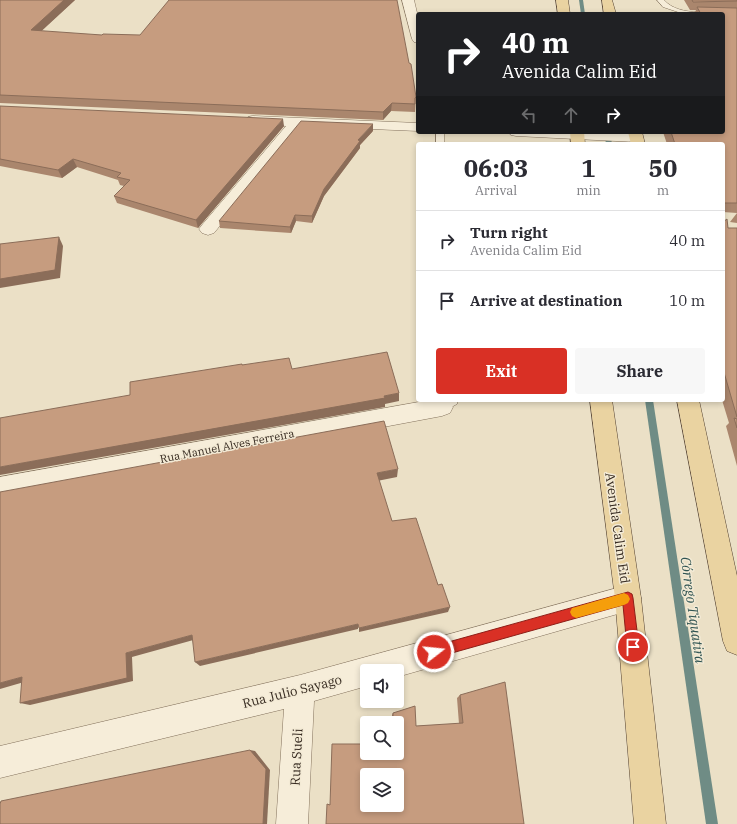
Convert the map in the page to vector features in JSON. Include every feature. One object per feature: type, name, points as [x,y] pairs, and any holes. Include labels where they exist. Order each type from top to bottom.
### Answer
[{"type":"main road","points":[[562,0],[564,12]]},
{"type":"main road","points":[[608,0],[610,12]]},
{"type":"main road","name":"Avenida Calim Eid","points":[[601,402],[628,598],[650,824]]},
{"type":"main road","points":[[688,402],[737,640]]},
{"type":"street","points":[[408,0],[416,31]]},
{"type":"street","points":[[236,119],[416,127]]},
{"type":"street","points":[[208,229],[297,122]]},
{"type":"street","points":[[540,134],[577,137],[595,136],[636,138]]},
{"type":"street","name":"Rua Manuel Alves Ferreira","points":[[0,488],[447,404]]},
{"type":"street","name":"Rua Julio Sayago","points":[[0,762],[300,690],[628,598]]},
{"type":"street","name":"Rua Sueli","points":[[292,824],[300,690]]},
{"type":"lane","points":[[660,0],[666,7],[684,12]]},
{"type":"lane","points":[[725,13],[737,13]]},
{"type":"building","points":[[0,0],[64,0],[31,30],[102,35],[140,35],[169,0],[397,0],[409,63],[411,64],[416,97],[415,104],[392,103],[383,112],[0,95]]},
{"type":"building","points":[[692,0],[737,0],[737,1],[693,2]]},
{"type":"building","points":[[697,7],[737,8],[737,203],[725,203],[725,142],[674,142],[672,134],[725,134],[725,12],[700,12]]},
{"type":"building","points":[[0,106],[283,119],[196,220],[114,196],[130,180],[117,177],[121,173],[73,159],[58,170],[0,159]]},
{"type":"building","points":[[301,121],[373,124],[358,140],[360,141],[324,189],[312,216],[295,215],[290,227],[219,221]]},
{"type":"building","points":[[727,219],[728,228],[737,228],[737,417],[725,376],[725,220]]},
{"type":"building","points":[[59,237],[55,270],[0,279],[0,244]]},
{"type":"building","points":[[387,352],[399,393],[384,396],[385,398],[0,467],[0,418],[130,395],[130,382],[289,358],[292,369]]},
{"type":"building","points":[[734,418],[737,419],[737,428]]},
{"type":"building","points":[[384,421],[398,469],[377,473],[392,521],[416,518],[438,585],[442,584],[450,607],[359,628],[358,624],[195,662],[192,635],[126,653],[127,678],[20,703],[22,677],[0,683],[0,492]]},
{"type":"building","points":[[505,682],[524,824],[326,824],[327,804],[330,805],[332,744],[360,744],[360,760],[404,760],[404,716],[393,716],[393,713],[415,706],[416,726],[463,723],[460,695]]},
{"type":"building","points":[[250,750],[266,769],[263,824],[0,824],[1,801]]},
{"type":"waterway","name":"Córrego Tiquatira","points":[[581,0],[583,12]]},
{"type":"waterway","name":"Córrego Tiquatira","points":[[607,134],[609,142]]},
{"type":"waterway","name":"Córrego Tiquatira","points":[[649,402],[712,824]]},
{"type":"slow traffic","points":[[576,612],[624,599]]},
{"type":"route","points":[[434,652],[628,598],[633,647]]}]
